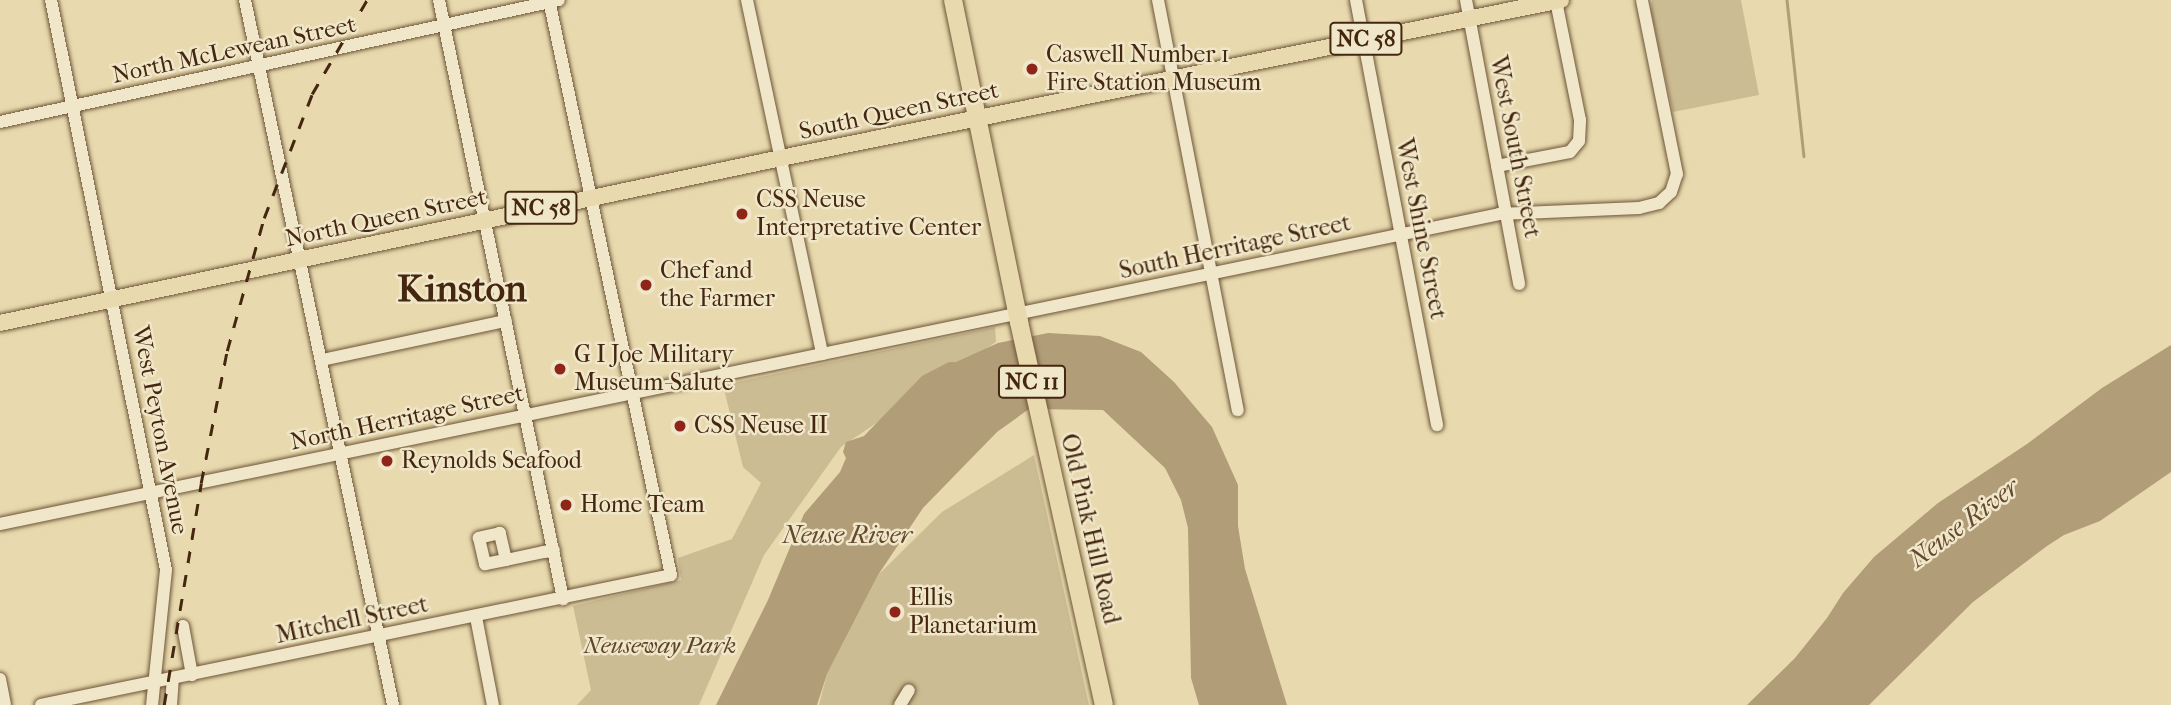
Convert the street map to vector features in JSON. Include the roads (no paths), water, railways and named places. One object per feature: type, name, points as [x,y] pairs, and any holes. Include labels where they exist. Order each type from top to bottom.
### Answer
[{"type":"highway","name":"NC 11","points":[[953,0],[978,118]]},
{"type":"highway","name":"Old Pink Hill Road","points":[[978,118],[1018,318],[1104,705]]},
{"type":"main road","name":"South Queen Street","points":[[781,158],[1558,0]]},
{"type":"main road","name":"North Queen Street","points":[[0,323],[781,158]]},
{"type":"street","name":"West Peyton Avenue","points":[[51,0],[166,569],[152,705]]},
{"type":"street","points":[[245,0],[393,705]]},
{"type":"street","points":[[439,0],[563,599]]},
{"type":"street","points":[[747,0],[822,354]]},
{"type":"street","points":[[1158,0],[1238,410]]},
{"type":"street","name":"West Shine Street","points":[[1356,0],[1437,425]]},
{"type":"street","name":"West South Street","points":[[1466,0],[1519,284]]},
{"type":"street","points":[[1497,166],[1570,152],[1579,141],[1580,120],[1558,0]]},
{"type":"street","name":"South Herritage Street","points":[[822,354],[1018,318],[1211,273],[1506,214],[1639,208],[1659,203],[1671,192],[1677,174],[1642,0]]},
{"type":"street","name":"North McLewean Street","points":[[0,121],[552,1]]},
{"type":"street","points":[[552,1],[591,198],[634,393]]},
{"type":"street","points":[[322,360],[506,321]]},
{"type":"street","name":"North Herritage Street","points":[[0,524],[822,354]]},
{"type":"street","name":"Mitchell Street","points":[[41,705],[173,680],[671,575],[634,393]]},
{"type":"street","points":[[506,560],[554,550]]},
{"type":"street","points":[[476,617],[493,705]]},
{"type":"street","points":[[183,626],[192,675]]},
{"type":"street","points":[[0,679],[5,705]]},
{"type":"street","points":[[171,705],[173,680]]},
{"type":"street","points":[[900,705],[909,690]]},
{"type":"water","name":"Neuse River","points":[[1048,333],[1100,336],[1141,352],[1174,382],[1212,427],[1238,485],[1238,526],[1245,569],[1287,705],[1199,705],[1191,678],[1188,528],[1181,500],[1165,468],[1103,410],[1029,409],[997,432],[923,508],[878,575],[827,674],[817,705],[716,705],[768,600],[804,514],[840,472],[846,458],[843,452],[846,442],[864,436],[922,376],[998,343]]},
{"type":"water","name":"Neuse River","points":[[2171,345],[2171,472],[2100,521],[2064,535],[2047,546],[1973,602],[1869,705],[1747,705],[1795,658],[1843,593],[1874,557],[1938,503],[2027,444],[2102,388]]},
{"type":"waterway","points":[[1787,0],[1804,156]]},
{"type":"railway","points":[[164,705],[201,483],[227,351],[264,218],[312,94],[367,0]]},
{"type":"place","name":"Caswell Number 1 Fire Station Museum","points":[[1032,69]]},
{"type":"place","name":"CSS Neuse Interpretative Center","points":[[742,214]]},
{"type":"place","name":"Chef and the Farmer","points":[[646,285]]},
{"type":"place","name":"G I Joe Military Museum-Salute","points":[[560,369]]},
{"type":"place","name":"CSS Neuse II","points":[[680,426]]},
{"type":"place","name":"Reynolds Seafood","points":[[387,461]]},
{"type":"place","name":"Home Team","points":[[566,505]]},
{"type":"place","name":"Ellis Planetarium","points":[[895,612]]},
{"type":"district","name":"Kinston","points":[[462,289]]},
{"type":"park label","name":"Neuseway Park","points":[[660,646]]}]
